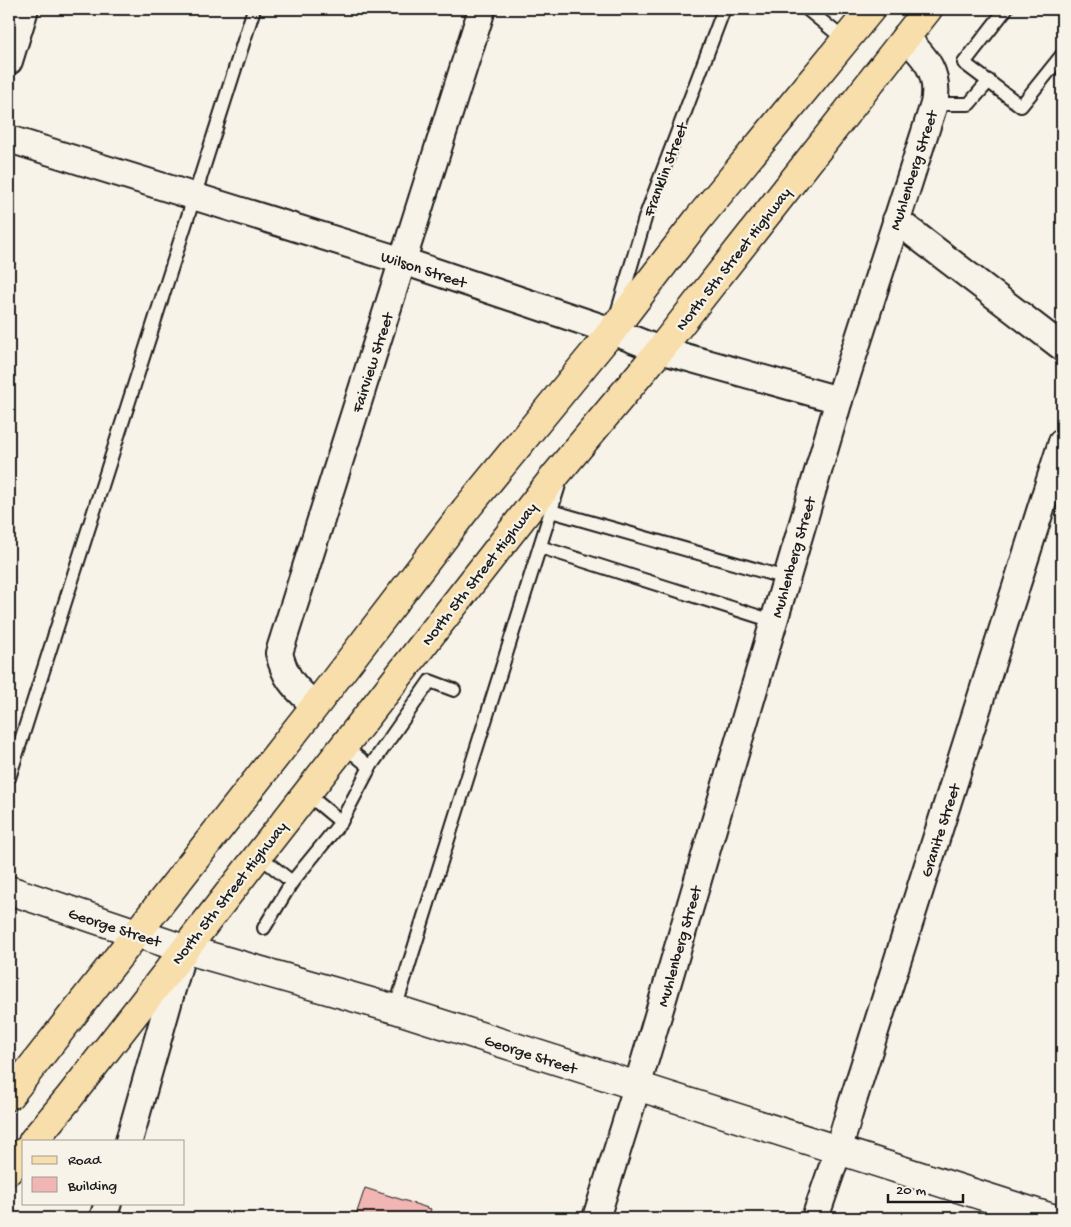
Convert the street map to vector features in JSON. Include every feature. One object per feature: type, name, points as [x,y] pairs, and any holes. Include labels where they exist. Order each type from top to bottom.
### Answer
[{"type":"main road","points":[[9,1096],[315,706],[466,509],[612,331],[699,218],[871,9]]},
{"type":"main road","name":"North 5th Street Highway","points":[[34,1140],[68,1099],[343,745],[403,692],[567,460],[660,350],[928,9]]},
{"type":"main road","points":[[9,1170],[22,1154]]},
{"type":"street","points":[[9,61],[26,9]]},
{"type":"street","name":"Fairview Street","points":[[315,706],[283,671],[279,653],[482,9]]},
{"type":"street","name":"Muhlenberg Street","points":[[596,1218],[637,1087],[839,400],[934,104],[936,90],[934,75],[927,61],[905,37]]},
{"type":"street","name":"Wilson Street","points":[[9,139],[403,261],[612,331],[660,350],[839,400]]},
{"type":"street","points":[[896,220],[1062,348]]},
{"type":"street","name":"Granite Street","points":[[816,1218],[1062,442]]},
{"type":"street","name":"George Street","points":[[9,890],[184,949],[395,1009],[1052,1218]]},
{"type":"street","points":[[129,1140],[184,949]]},
{"type":"street","points":[[103,1218],[108,1204]]},
{"type":"lane","points":[[9,778],[254,9]]},
{"type":"lane","name":"Franklin Street","points":[[612,331],[646,215],[724,9]]},
{"type":"lane","points":[[807,9],[845,40]]},
{"type":"lane","points":[[1006,9],[964,63],[1021,106],[1062,56]]},
{"type":"lane","points":[[934,104],[969,104],[989,81]]},
{"type":"lane","points":[[395,1009],[567,460]]},
{"type":"lane","points":[[551,512],[786,578]]},
{"type":"lane","points":[[540,547],[773,622]]},
{"type":"lane","points":[[264,928],[292,882],[341,822],[370,767],[403,692],[430,681],[454,690]]},
{"type":"lane","points":[[343,745],[370,767]]},
{"type":"lane","points":[[306,793],[341,822]]},
{"type":"lane","points":[[258,855],[292,882]]},
{"type":"building","points":[[365,1188],[431,1209],[428,1218],[355,1218]]}]
